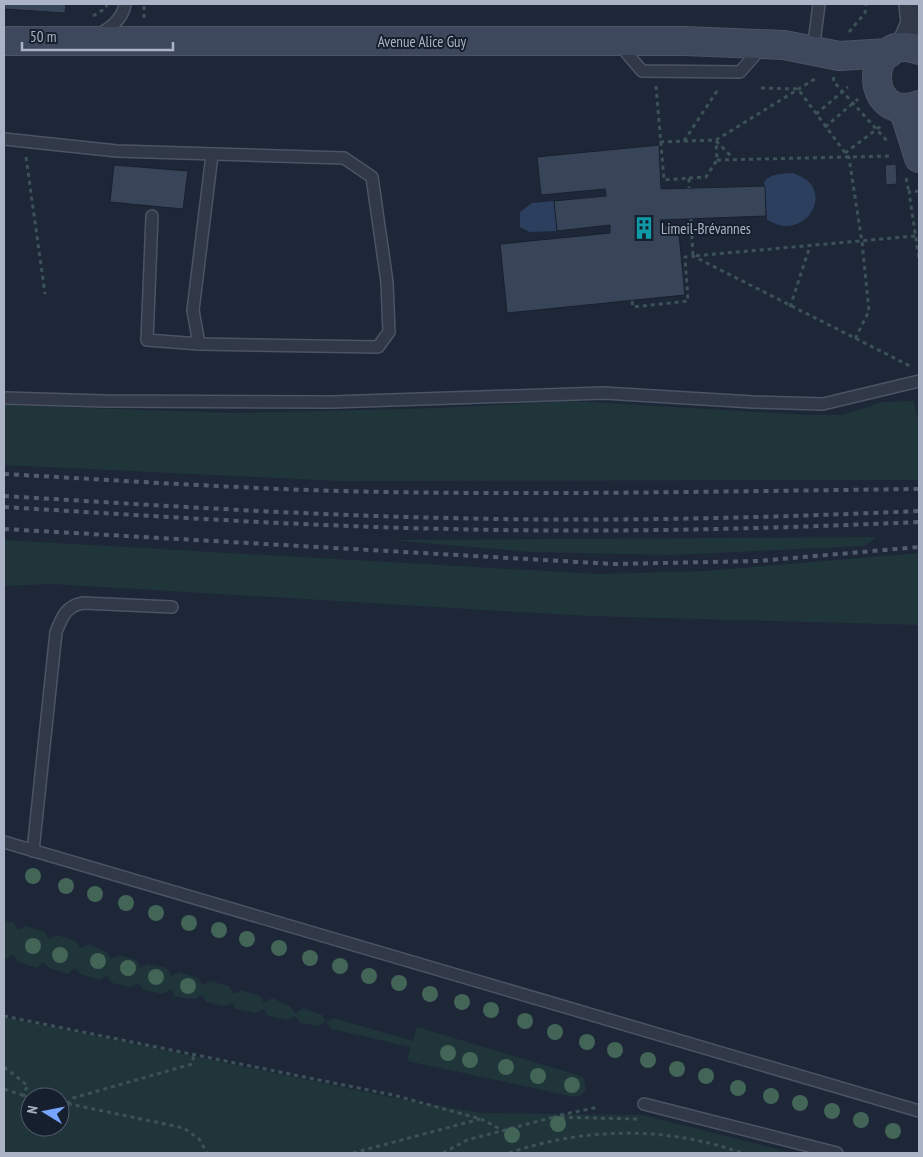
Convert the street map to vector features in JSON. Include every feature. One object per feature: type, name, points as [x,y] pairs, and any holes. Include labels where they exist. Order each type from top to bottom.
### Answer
[{"type":"main road","name":"Avenue Alice Guy","points":[[4,41],[88,30],[784,45],[830,54],[907,50]]},
{"type":"main road","points":[[867,91],[879,64],[907,50]]},
{"type":"main road","name":"Avenue Alice Guy","points":[[830,54],[867,91],[885,100],[915,107]]},
{"type":"main road","points":[[910,156],[915,107]]},
{"type":"street","points":[[907,50],[911,14]]},
{"type":"lane","points":[[88,30],[108,29],[118,21],[124,11],[125,4]]},
{"type":"lane","points":[[819,4],[830,54]]},
{"type":"lane","points":[[4,139],[117,151],[344,158],[372,177],[387,282],[389,332],[378,347],[199,344],[147,340],[152,216]]},
{"type":"lane","points":[[199,344],[193,310],[212,154]]},
{"type":"lane","points":[[4,398],[106,401],[332,402],[604,393],[753,402],[823,404],[919,381]]},
{"type":"lane","points":[[33,851],[56,632],[64,613],[73,605],[83,603],[172,606]]},
{"type":"lane","points":[[4,842],[919,1110]]},
{"type":"lane","points":[[644,1104],[837,1153]]},
{"type":"path","points":[[88,30],[106,8],[107,4]]},
{"type":"path","points":[[144,4],[144,21]]},
{"type":"path","points":[[660,142],[716,140],[798,89],[864,13],[866,4]]},
{"type":"path","points":[[656,85],[664,180],[706,177],[717,160],[716,140]]},
{"type":"path","points":[[684,142],[720,87]]},
{"type":"path","points":[[761,88],[798,89]]},
{"type":"path","points":[[816,114],[848,88]]},
{"type":"path","points":[[798,89],[849,158],[862,242],[869,311],[855,339]]},
{"type":"path","points":[[825,127],[867,91]]},
{"type":"path","points":[[842,92],[876,129]]},
{"type":"path","points":[[845,153],[881,126]]},
{"type":"path","points":[[716,140],[734,158]]},
{"type":"path","points":[[24,142],[44,294]]},
{"type":"path","points":[[717,160],[734,158],[910,156]]},
{"type":"path","points":[[689,178],[689,188]]},
{"type":"path","points":[[919,191],[909,192],[919,258]]},
{"type":"path","points":[[691,219],[693,256]]},
{"type":"path","points":[[632,301],[633,307],[688,302],[685,257],[915,236]]},
{"type":"path","points":[[790,307],[810,245]]},
{"type":"path","points":[[693,256],[790,307],[919,370]]},
{"type":"path","points":[[4,1016],[393,1095],[481,1119],[504,1131]]},
{"type":"path","points":[[70,1101],[73,1098],[192,1064],[194,1055]]},
{"type":"path","points":[[4,1067],[27,1087]]},
{"type":"path","points":[[4,1089],[20,1094]]},
{"type":"path","points":[[70,1105],[184,1128],[199,1139],[207,1153]]},
{"type":"path","points":[[443,1153],[467,1140],[504,1131],[535,1120],[599,1107]]},
{"type":"path","points":[[552,1117],[638,1119]]},
{"type":"path","points":[[353,1153],[481,1119]]},
{"type":"path","points":[[509,1153],[565,1137],[628,1132],[688,1138],[742,1153]]},
{"type":"green space","points":[[571,401],[813,415],[843,415],[883,402],[914,401],[919,428],[919,480],[340,481],[4,465],[4,405],[230,413],[441,408]]},
{"type":"green space","points":[[877,537],[865,546],[671,555],[530,552],[390,540]]},
{"type":"green space","points":[[4,540],[598,574],[705,571],[919,553],[919,625],[587,616],[53,584],[4,586]]},
{"type":"green space","points":[[4,920],[14,923],[18,930],[26,926],[45,932],[49,939],[57,935],[76,941],[80,948],[88,944],[107,952],[111,959],[119,955],[136,960],[140,968],[148,964],[167,968],[171,976],[179,972],[198,978],[202,985],[210,981],[229,986],[234,994],[241,990],[260,996],[264,1003],[272,998],[290,1006],[295,1013],[303,1008],[322,1015],[326,1022],[318,1026],[300,1023],[295,1016],[288,1020],[268,1016],[264,1009],[256,1013],[236,1009],[232,1003],[225,1006],[206,1002],[202,995],[194,999],[175,997],[171,989],[163,994],[143,990],[139,983],[131,987],[112,983],[107,976],[99,980],[80,974],[75,968],[68,974],[49,968],[43,962],[37,968],[18,962],[13,955],[4,960]]},
{"type":"green space","points":[[4,1017],[415,1102],[482,1113],[643,1115],[792,1153],[4,1153]]},
{"type":"green space","points":[[334,1018],[413,1041],[417,1027],[578,1075],[584,1078],[586,1090],[582,1095],[575,1097],[407,1061],[410,1047],[331,1029],[326,1022]]},
{"type":"water","points":[[793,173],[807,180],[813,187],[815,203],[812,210],[808,217],[794,225],[785,226],[767,220],[764,182],[773,175]]},
{"type":"water","points":[[554,201],[557,231],[530,232],[520,227],[520,212],[532,203]]},
{"type":"building","points":[[4,4],[66,4],[65,13],[4,9]]},
{"type":"building","name":"Limeil-Brévannes","points":[[659,145],[661,189],[765,186],[766,216],[660,220],[661,226],[678,225],[685,295],[507,313],[500,244],[610,233],[610,225],[557,231],[554,201],[606,196],[605,189],[541,195],[537,157]]},
{"type":"building","points":[[896,164],[897,184],[886,185],[885,165]]},
{"type":"building","points":[[114,165],[188,171],[183,209],[110,202]]},
{"type":"railway","points":[[4,474],[242,487],[385,492],[585,493],[919,489]]},
{"type":"railway","points":[[4,496],[394,517],[567,520],[802,516],[919,511]]},
{"type":"railway","points":[[4,507],[394,528],[567,531],[802,527],[919,522]]},
{"type":"railway","points":[[4,529],[614,564],[758,561],[919,547]]},
{"type":"place","name":"Limeil-Brévannes","points":[[644,228]]}]
